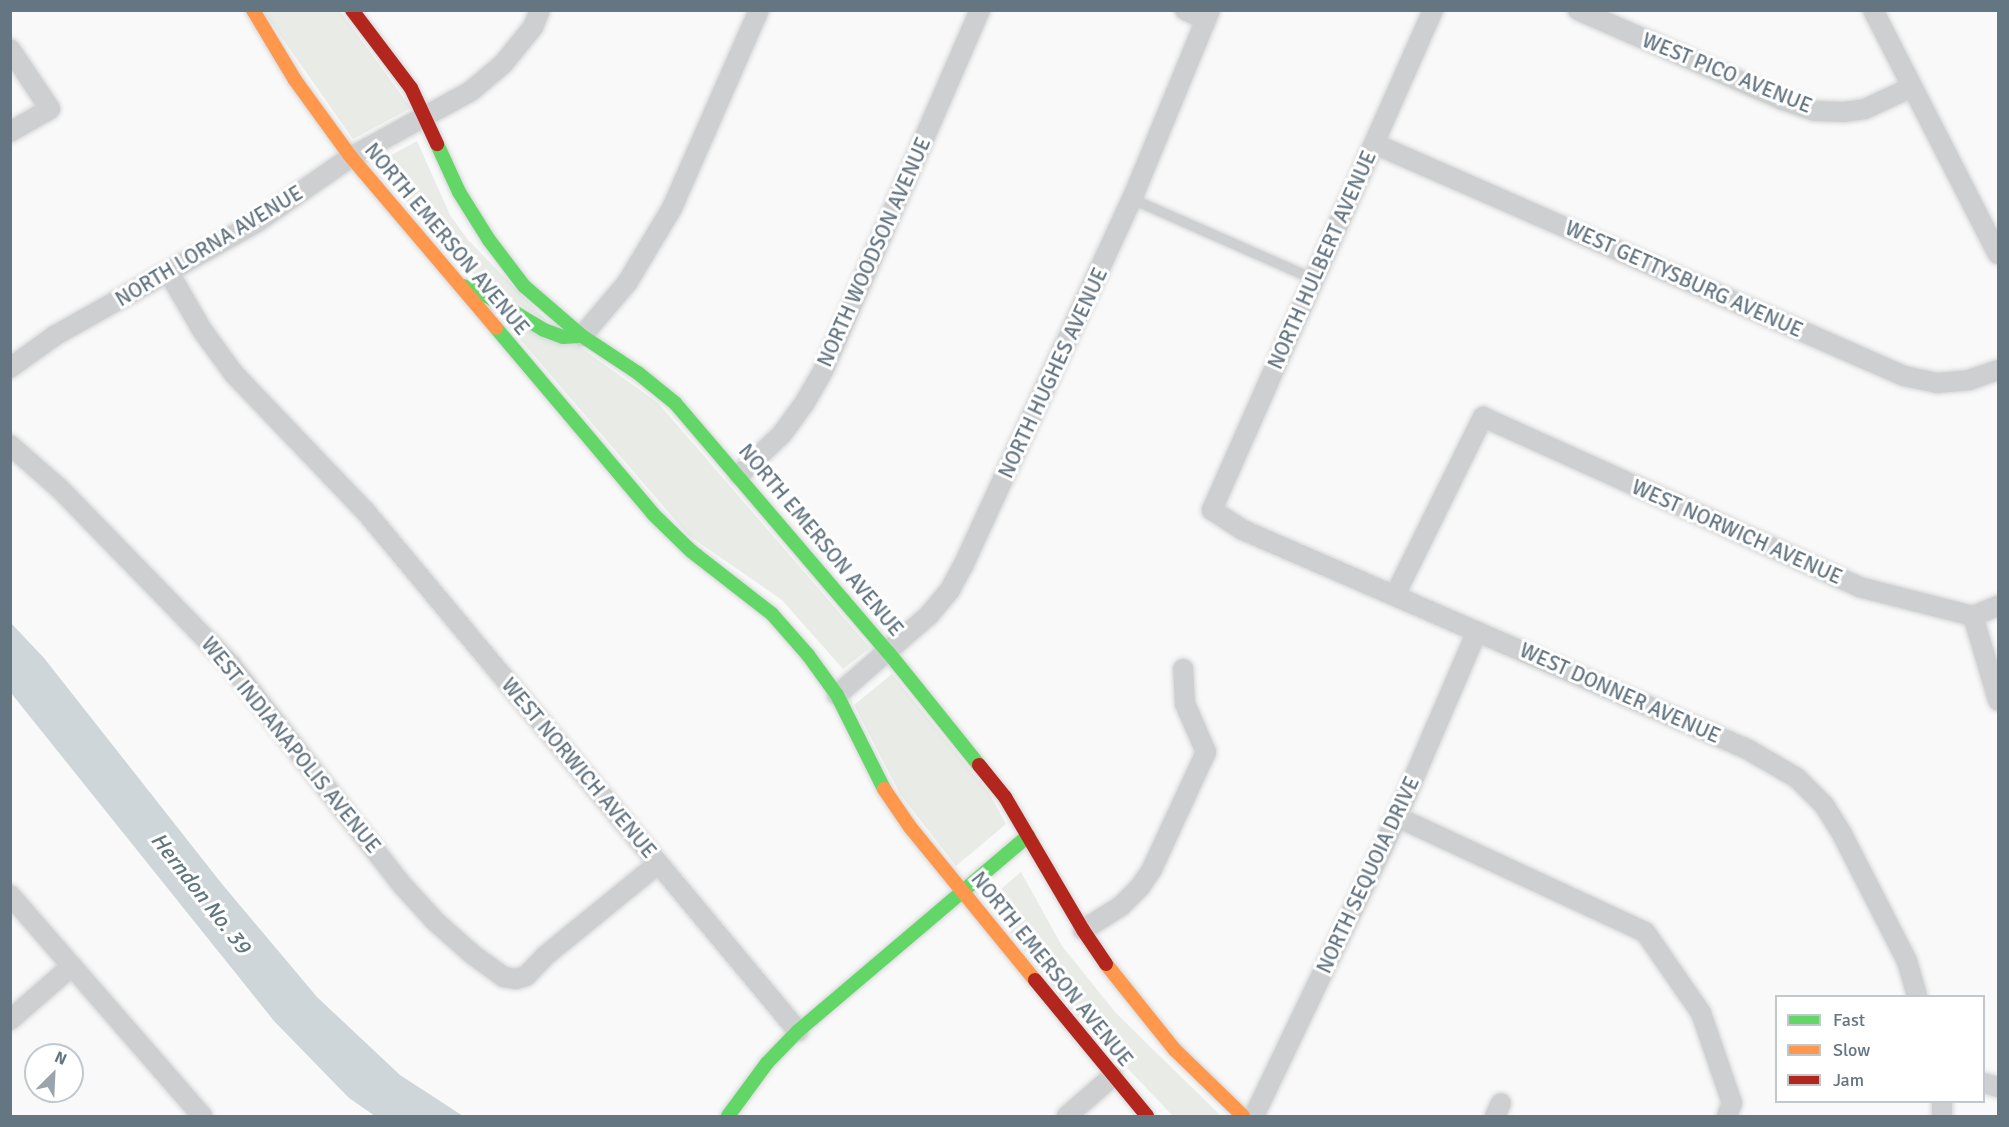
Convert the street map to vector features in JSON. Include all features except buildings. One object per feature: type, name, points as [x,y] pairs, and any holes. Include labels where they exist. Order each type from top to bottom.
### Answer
[{"type":"street","name":"NORTH EMERSON AVENUE","points":[[254,10],[295,80],[351,157],[652,514],[691,551],[772,614],[808,655],[837,695],[885,790],[910,827],[1147,1116]]},
{"type":"street","name":"NORTH EMERSON AVENUE","points":[[352,10],[411,88],[459,192],[489,240],[525,286],[582,336],[638,373],[675,403],[739,475],[888,652],[1005,797],[1083,930],[1122,987],[1175,1050],[1244,1116]]},
{"type":"street","name":"NORTH LORNA AVENUE","points":[[10,368],[56,335],[257,222],[351,157],[471,91],[503,64],[533,27],[540,10]]},
{"type":"street","points":[[456,283],[487,296],[544,330],[563,337],[582,336],[627,283],[672,208],[759,10]]},
{"type":"street","name":"NORTH WOODSON AVENUE","points":[[739,475],[782,434],[804,404],[822,371],[980,10]]},
{"type":"street","points":[[1185,10],[1208,15]]},
{"type":"street","name":"NORTH HULBERT AVENUE","points":[[1212,510],[1433,10]]},
{"type":"street","name":"WEST PICO AVENUE","points":[[1578,10],[1783,100],[1815,111],[1844,112],[1865,109],[1912,87]]},
{"type":"street","points":[[1873,10],[1998,254]]},
{"type":"street","name":"NORTH HUGHES AVENUE","points":[[837,695],[929,615],[950,590],[1132,199],[1208,15]]},
{"type":"street","points":[[10,49],[50,109],[10,132]]},
{"type":"street","name":"WEST GETTYSBURG AVENUE","points":[[1375,144],[1904,376],[1937,383],[1969,380],[1998,370]]},
{"type":"street","name":"WEST NORWICH AVENUE","points":[[169,273],[202,330],[234,374],[365,511],[798,1031]]},
{"type":"street","name":"WEST NORWICH AVENUE","points":[[1395,595],[1483,417],[1860,587],[1973,616]]},
{"type":"street","name":"WEST INDIANAPOLIS AVENUE","points":[[10,445],[59,489],[230,664],[403,886],[436,922],[472,954],[504,977],[516,979],[526,976],[545,956],[658,864]]},
{"type":"street","name":"WEST DONNER AVENUE","points":[[1212,510],[1243,530],[1747,749],[1797,778],[1824,805],[1839,828],[1907,961],[1917,995]]},
{"type":"street","points":[[1998,606],[1973,616],[1998,700]]},
{"type":"street","name":"NORTH SEQUOIA DRIVE","points":[[1254,1116],[1397,817],[1477,630]]},
{"type":"street","points":[[1083,930],[1121,906],[1140,887],[1152,869],[1206,752],[1185,704],[1183,669]]},
{"type":"street","points":[[1397,817],[1645,932],[1701,1012],[1731,1103],[1727,1116]]},
{"type":"street","points":[[728,1116],[767,1063],[798,1031],[1028,836]]},
{"type":"street","points":[[10,895],[202,1116]]},
{"type":"street","points":[[10,1020],[72,966]]},
{"type":"street","points":[[1067,1116],[1113,1076]]},
{"type":"lane","points":[[1132,199],[1314,279]]},
{"type":"shaded area","points":[[263,11],[340,11],[411,108],[353,139]]},
{"type":"shaded area","points":[[417,141],[450,215],[468,240],[550,324],[458,263],[375,164]]},
{"type":"shaded area","points":[[488,302],[580,347],[658,403],[870,648],[843,669],[782,600],[688,535]]},
{"type":"shaded area","points":[[892,674],[989,793],[1006,824],[956,866],[900,794],[854,705]]},
{"type":"shaded area","points":[[1021,872],[1062,946],[1115,1012],[1221,1116],[1173,1116],[1071,1009],[986,902]]},
{"type":"water","name":"Herndon No. 39","points":[[10,622],[44,658],[222,884],[317,997],[400,1075],[463,1116],[375,1116],[349,1098],[274,1021],[11,693]]},
{"type":"traffic: fast","points":[[437,144],[459,192],[489,240],[524,286],[582,336],[638,373],[675,403],[888,652],[979,765]]},
{"type":"traffic: fast","points":[[463,286],[487,296],[544,330],[563,337],[578,336]]},
{"type":"traffic: fast","points":[[496,328],[653,514],[691,551],[772,614],[808,655],[837,695],[884,789]]},
{"type":"traffic: fast","points":[[728,1116],[767,1063],[798,1031],[1028,836]]},
{"type":"traffic: slow","points":[[253,10],[295,80],[351,157],[496,328]]},
{"type":"traffic: slow","points":[[884,789],[910,827],[1035,980]]},
{"type":"traffic: slow","points":[[1106,964],[1175,1050],[1243,1116]]},
{"type":"traffic: jam","points":[[352,10],[411,88],[437,144]]},
{"type":"traffic: jam","points":[[979,765],[1005,797],[1083,930],[1106,964]]},
{"type":"traffic: jam","points":[[1035,980],[1147,1116]]}]
